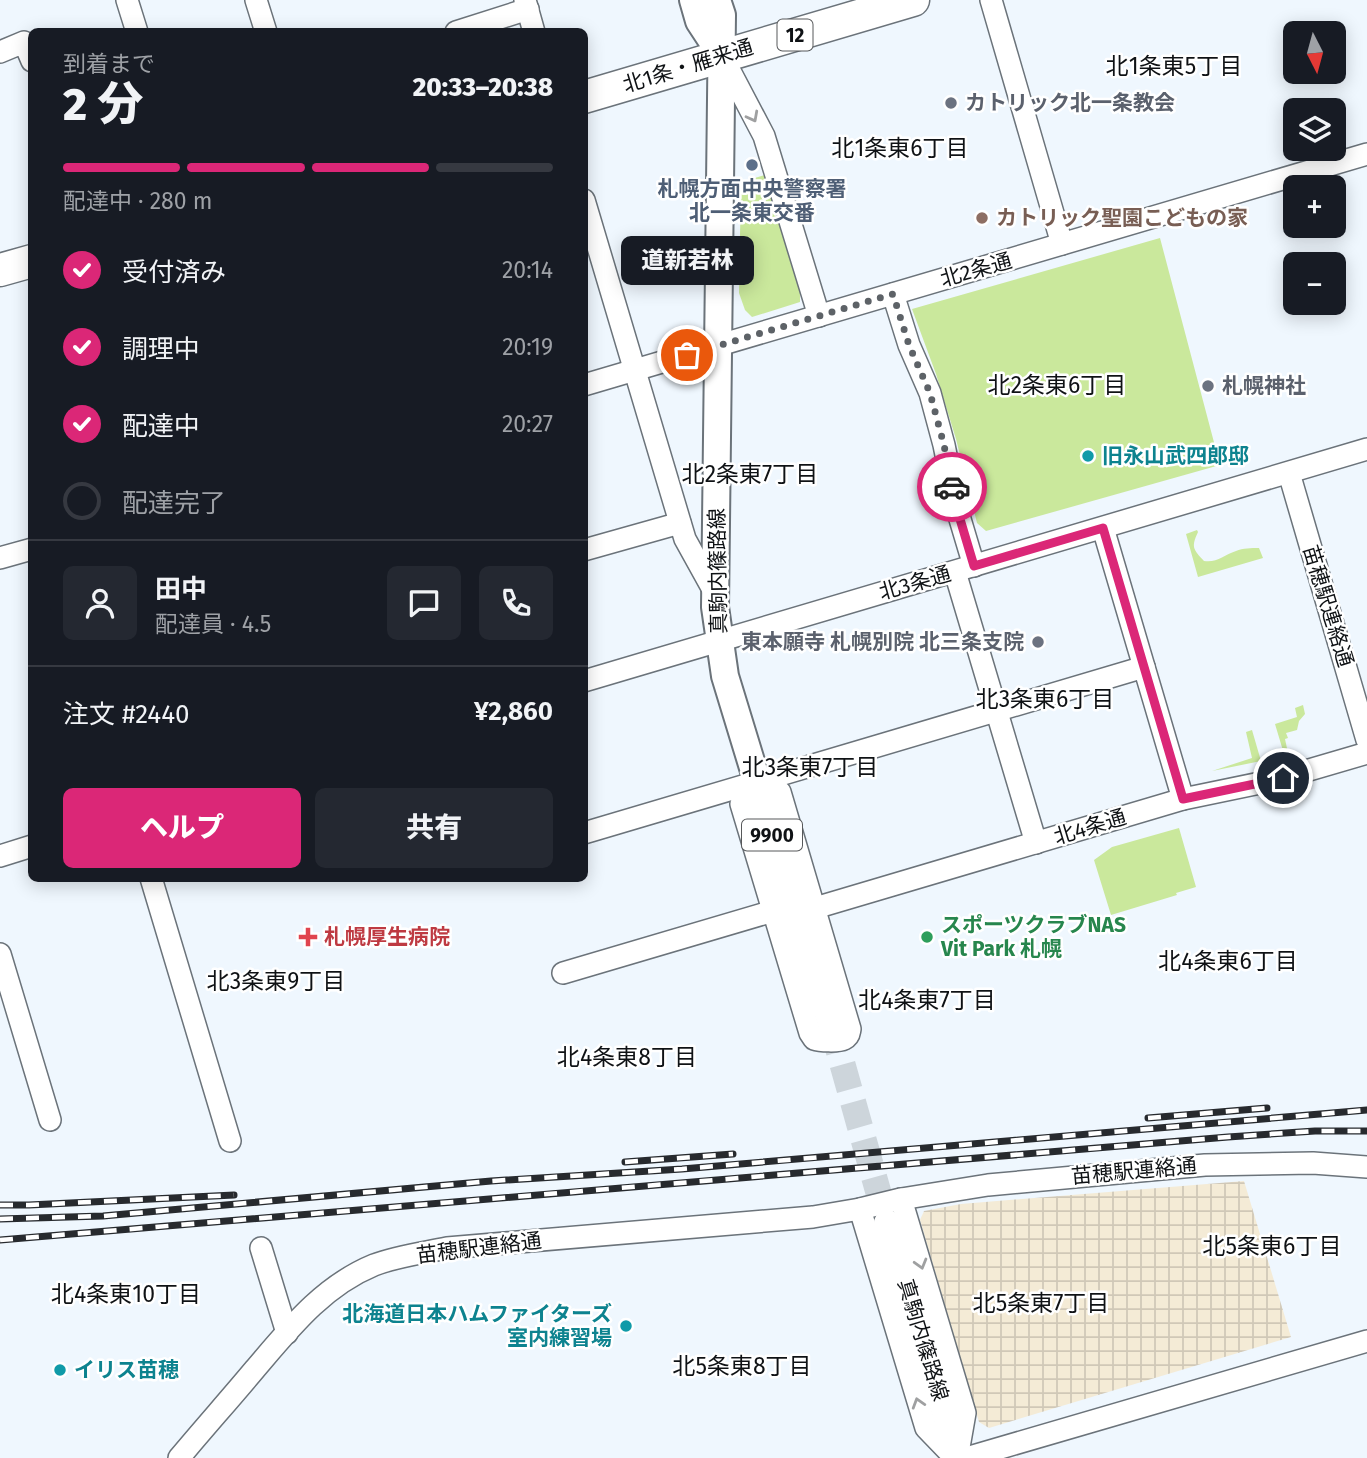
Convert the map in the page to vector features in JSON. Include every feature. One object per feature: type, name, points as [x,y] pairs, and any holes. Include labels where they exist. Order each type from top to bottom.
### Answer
[{"type":"highway","name":"北1条・雁来通","points":[[588,96],[913,0]]},
{"type":"highway","points":[[0,270],[28,262]]},
{"type":"main road","points":[[692,0],[699,21],[722,56]]},
{"type":"main road","name":"真駒内篠路線","points":[[717,0],[722,15],[722,56],[715,607],[725,676],[832,1027]]},
{"type":"main road","name":"真駒内篠路線","points":[[887,1223],[946,1416],[956,1458]]},
{"type":"street","points":[[127,0],[136,28]]},
{"type":"street","points":[[256,0],[265,28]]},
{"type":"street","points":[[991,0],[1062,244]]},
{"type":"street","points":[[466,28],[526,4],[533,28]]},
{"type":"street","points":[[0,52],[24,42],[28,52]]},
{"type":"street","points":[[722,56],[764,136],[818,316]]},
{"type":"street","name":"北2条通","points":[[588,384],[1367,153]]},
{"type":"street","points":[[588,213],[685,539],[716,595]]},
{"type":"street","points":[[893,294],[909,345],[930,393],[944,445],[957,509],[964,569],[996,711],[1036,843]]},
{"type":"street","name":"北3条通","points":[[588,680],[1367,449]]},
{"type":"street","name":"苗穂駅連絡通","points":[[1289,472],[1367,740]]},
{"type":"street","points":[[588,549],[680,523]]},
{"type":"street","points":[[1103,528],[1183,799]]},
{"type":"street","points":[[0,558],[28,550]]},
{"type":"street","points":[[588,832],[1144,667]]},
{"type":"street","name":"北4条通","points":[[814,908],[1183,799],[1275,780],[1367,753]]},
{"type":"street","points":[[756,782],[780,792],[850,1028],[845,1039],[820,1041],[814,1039],[810,1033],[741,804],[756,782]]},
{"type":"street","points":[[0,856],[28,847]]},
{"type":"street","points":[[152,882],[230,1141]]},
{"type":"street","points":[[563,973],[773,911]]},
{"type":"street","points":[[0,954],[50,1121]]},
{"type":"street","name":"苗穂駅連絡通","points":[[179,1458],[287,1332],[324,1295],[375,1265],[411,1255],[447,1248],[813,1217],[988,1185],[1205,1165],[1313,1163],[1367,1167]]},
{"type":"street","points":[[901,1199],[965,1413],[956,1458]]},
{"type":"street","points":[[860,1209],[926,1428],[956,1458]]},
{"type":"street","points":[[261,1248],[287,1332]]},
{"type":"street","points":[[966,1458],[1367,1341]]},
{"type":"shaded area","points":[[1244,1181],[1291,1337],[989,1428],[979,1422],[920,1220],[924,1211],[961,1204]]},
{"type":"green space","points":[[765,175],[800,291],[800,302],[752,317],[745,310],[739,293],[741,182]]},
{"type":"green space","points":[[1160,238],[1220,465],[986,531],[977,523],[956,439],[912,309]]},
{"type":"green space","points":[[1197,530],[1194,548],[1204,561],[1217,560],[1250,548],[1259,548],[1263,558],[1198,577],[1186,534]]},
{"type":"green space","points":[[1303,705],[1305,714],[1299,721],[1297,730],[1286,733],[1288,753],[1284,754],[1275,724],[1297,717],[1295,708]]},
{"type":"green space","points":[[1252,730],[1261,761],[1212,771],[1252,758],[1246,732]]},
{"type":"green space","points":[[1179,828],[1196,887],[1111,915],[1094,860],[1112,847]]},
{"type":"tunnel","points":[[832,1027],[887,1223]]},
{"type":"railway","points":[[1148,1118],[1267,1108]]},
{"type":"railway","points":[[0,1219],[103,1216],[491,1181],[682,1169],[1367,1110]]},
{"type":"railway","points":[[0,1240],[1228,1137],[1315,1131],[1367,1131]]},
{"type":"railway","points":[[625,1162],[733,1154]]},
{"type":"railway","points":[[0,1205],[234,1195]]},
{"type":"way so far","points":[[687,355],[893,294],[909,345],[930,393],[952,487]]},
{"type":"place","name":"カトリック北一条教会","points":[[951,103]]},
{"type":"place","name":"札幌方面中央警察署 北一条東交番","points":[[752,165]]},
{"type":"place","name":"カトリック聖園こどもの家","points":[[982,218]]},
{"type":"place","name":"道新若林","points":[[687,355]]},
{"type":"place","name":"札幌神社","points":[[1208,386]]},
{"type":"place","name":"旧永山武四郎邸","points":[[1088,456]]},
{"type":"place","name":"東本願寺 札幌別院 北三条支院","points":[[1038,642]]},
{"type":"place","name":"札幌厚生病院","points":[[308,937]]},
{"type":"place","name":"スポーツクラブNAS Vit Park 札幌","points":[[927,937]]},
{"type":"place","name":"北海道日本ハムファイターズ 室内練習場","points":[[626,1326]]},
{"type":"place","name":"イリス苗穂","points":[[60,1370]]},
{"type":"district","name":"北1条東5丁目","points":[[1174,66]]},
{"type":"district","name":"北1条東6丁目","points":[[900,148]]},
{"type":"district","name":"北2条東6丁目","points":[[1057,385]]},
{"type":"district","name":"北2条東7丁目","points":[[750,474]]},
{"type":"district","name":"北3条東6丁目","points":[[1045,699]]},
{"type":"district","name":"北3条東7丁目","points":[[810,767]]},
{"type":"district","name":"北4条東6丁目","points":[[1228,961]]},
{"type":"district","name":"北3条東9丁目","points":[[276,981]]},
{"type":"district","name":"北4条東7丁目","points":[[927,1000]]},
{"type":"district","name":"北4条東8丁目","points":[[627,1057]]},
{"type":"district","name":"北5条東6丁目","points":[[1272,1246]]},
{"type":"district","name":"北4条東10丁目","points":[[126,1294]]},
{"type":"district","name":"北5条東7丁目","points":[[1041,1303]]},
{"type":"district","name":"北5条東8丁目","points":[[742,1366]]},
{"type":"route","points":[[952,487],[974,566],[1103,528],[1183,799],[1283,778]]}]
